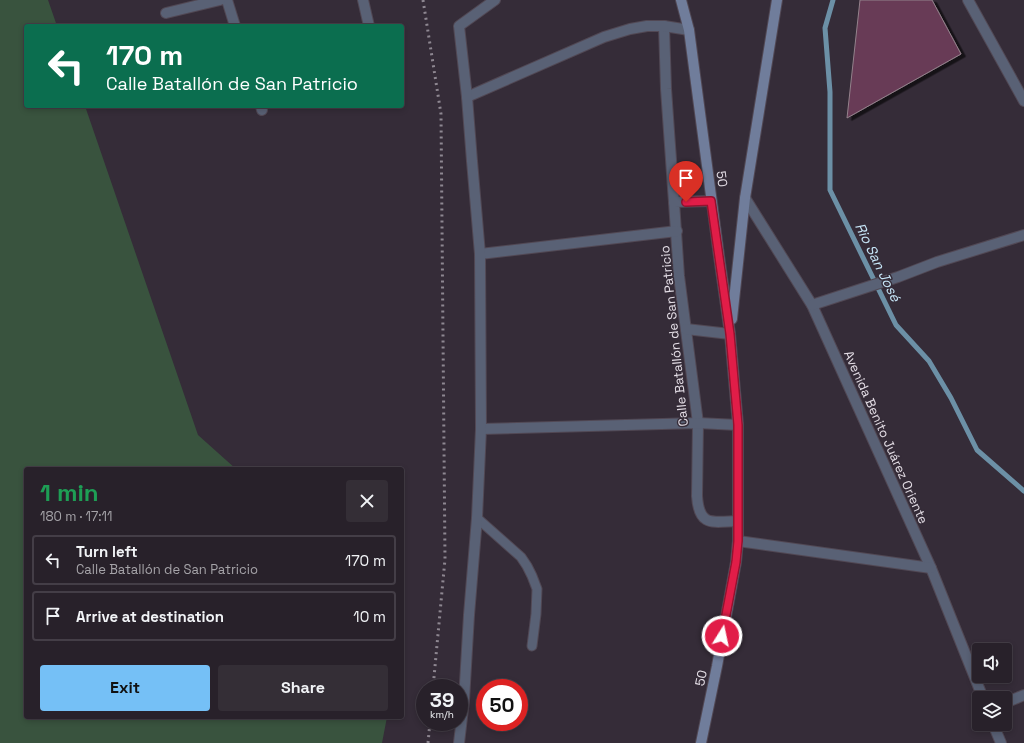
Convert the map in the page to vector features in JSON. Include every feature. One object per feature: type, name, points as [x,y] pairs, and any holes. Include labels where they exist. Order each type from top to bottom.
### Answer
[{"type":"main road","name":"50","points":[[681,0],[689,30],[730,334],[738,425],[738,541],[717,666],[701,743]]},
{"type":"main road","points":[[730,334],[745,198],[777,0]]},
{"type":"street","points":[[166,12],[220,0]]},
{"type":"street","points":[[227,0],[234,24]]},
{"type":"street","points":[[363,0],[369,24]]},
{"type":"street","points":[[460,743],[477,518],[481,429],[480,254],[467,97],[459,26],[495,0]]},
{"type":"street","points":[[968,0],[1024,101]]},
{"type":"street","points":[[467,97],[604,37],[630,29],[646,26],[664,26],[689,30]]},
{"type":"street","name":"Calle Batallón de San Patricio","points":[[664,26],[666,89],[679,276],[698,422],[697,505],[702,516],[708,521],[737,521]]},
{"type":"street","name":"Avenida Benito Juárez Oriente","points":[[745,198],[812,305],[930,568],[979,691]]},
{"type":"street","points":[[674,202],[711,201]]},
{"type":"street","points":[[480,254],[677,231]]},
{"type":"street","points":[[812,305],[898,277],[937,262],[1024,235]]},
{"type":"street","points":[[686,329],[730,334]]},
{"type":"street","points":[[481,429],[698,422],[738,425]]},
{"type":"street","points":[[738,541],[930,568]]},
{"type":"street","points":[[1012,700],[1024,695]]},
{"type":"street","points":[[996,731],[1001,743]]},
{"type":"lane","points":[[477,518],[521,557],[532,576],[537,589],[532,646]]},
{"type":"green space","points":[[0,0],[48,0],[56,24],[24,24],[24,108],[86,108],[198,435],[234,467],[24,467],[24,719],[387,719],[382,743],[0,743]]},
{"type":"building","points":[[860,0],[932,0],[961,54],[847,118]]},
{"type":"waterway","name":"Rio San José","points":[[833,0],[825,28],[830,92],[830,190],[896,325],[929,361],[951,398],[977,450],[1024,491]]},
{"type":"railway","points":[[423,0],[441,114],[445,559],[434,679]]},
{"type":"railway","points":[[428,743],[429,731]]},
{"type":"route","points":[[686,202],[711,201],[730,334],[738,425],[738,541],[736,562],[722,636]]}]
